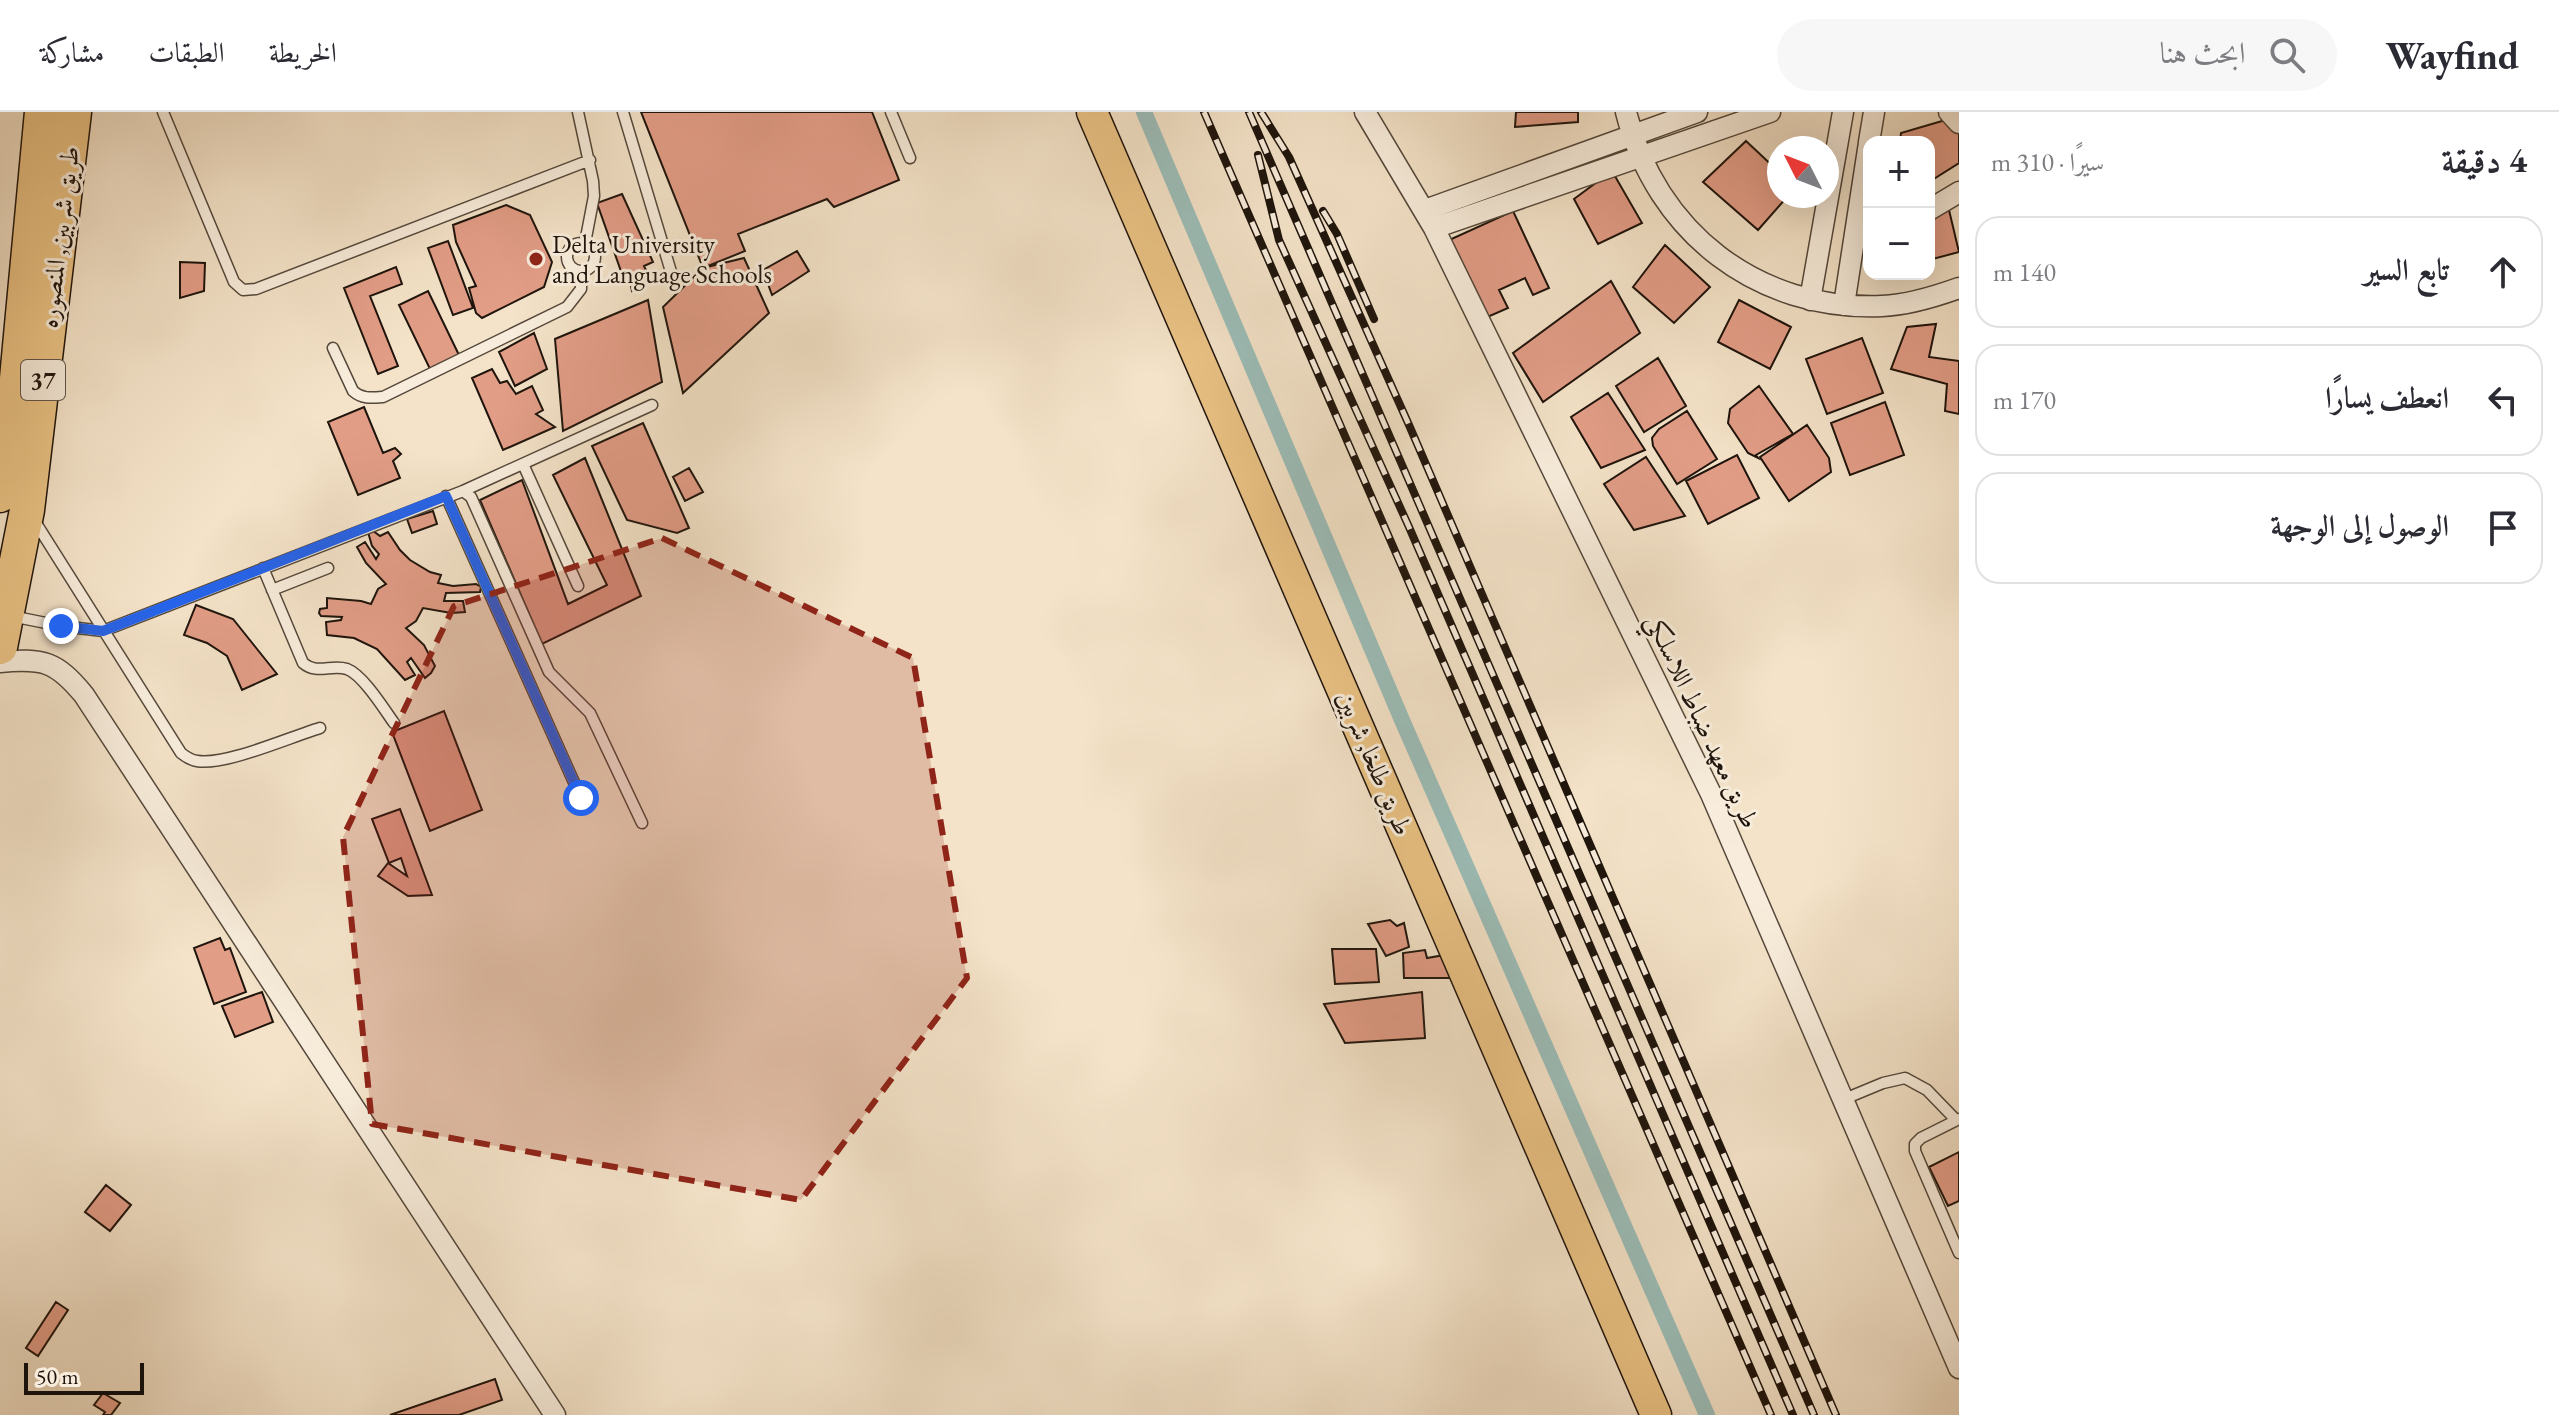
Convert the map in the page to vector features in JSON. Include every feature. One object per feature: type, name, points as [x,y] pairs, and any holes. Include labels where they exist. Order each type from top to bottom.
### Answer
[{"type":"highway","name":"طريق شربين, المنصوره","points":[[24,435],[42,112]]},
{"type":"highway","name":"طريق شربين, المنصوره","points":[[3,631],[14,503],[74,112]]},
{"type":"main road","name":"طريق طلخا, شربين","points":[[1092,112],[1656,1415]]},
{"type":"street","name":"طريق معهد ضباط اللاسلكي","points":[[1365,112],[1430,219],[1711,794],[1959,1368]]},
{"type":"street","points":[[1626,112],[1640,157],[1673,212],[1708,249],[1751,277],[1810,300],[1844,305],[1884,306],[1959,288]]},
{"type":"street","points":[[1430,219],[1697,112]]},
{"type":"street","points":[[1430,219],[1640,157],[1770,112]]},
{"type":"street","points":[[1810,300],[1843,112]]},
{"type":"street","points":[[1860,112],[1874,112],[1870,136]]},
{"type":"street","points":[[1949,112],[1959,123]]},
{"type":"street","points":[[1932,208],[1959,192]]},
{"type":"street","points":[[1844,305],[1863,224]]},
{"type":"street","points":[[0,662],[47,662],[65,672],[84,695],[555,1415]]},
{"type":"lane","points":[[163,112],[234,282],[243,290],[256,289],[590,160]]},
{"type":"lane","points":[[578,112],[590,160],[594,196],[585,243]]},
{"type":"lane","points":[[623,112],[672,275]]},
{"type":"lane","points":[[891,112],[910,158]]},
{"type":"lane","points":[[585,243],[593,249],[595,259],[591,267],[581,271],[568,265],[566,255],[571,246],[585,243]]},
{"type":"lane","points":[[333,348],[353,391],[369,399],[383,397],[567,307],[581,289],[581,271]]},
{"type":"lane","points":[[3,631],[61,626],[103,631],[463,491],[652,405]]},
{"type":"lane","points":[[523,464],[578,586]]},
{"type":"lane","points":[[463,491],[471,497],[549,672],[590,713],[642,823]]},
{"type":"lane","points":[[446,496],[581,798]]},
{"type":"lane","points":[[14,503],[103,631],[181,753],[188,759],[218,761],[320,728]]},
{"type":"lane","points":[[263,568],[303,663],[315,670],[339,668],[354,673],[394,723]]},
{"type":"lane","points":[[272,590],[328,568]]},
{"type":"lane","points":[[1842,1100],[1883,1083],[1905,1078],[1927,1090],[1958,1120],[1921,1138],[1915,1144],[1915,1151],[1959,1253]]},
{"type":"highlighted area","points":[[662,538],[913,658],[967,978],[801,1200],[372,1124],[343,837],[454,606]]},
{"type":"building","points":[[641,112],[872,112],[899,180],[834,207],[827,199],[738,234],[745,251],[703,268]]},
{"type":"building","points":[[1516,112],[1578,112],[1578,122],[1515,127]]},
{"type":"building","points":[[1949,119],[1959,134],[1959,163],[1935,178],[1935,136],[1901,136],[1901,133]]},
{"type":"building","points":[[1746,141],[1767,161],[1767,208],[1777,208],[1758,230],[1703,182]]},
{"type":"building","points":[[1612,171],[1642,223],[1598,244],[1574,199]]},
{"type":"building","points":[[622,194],[653,262],[644,266],[652,282],[632,291],[629,275],[623,277],[597,203]]},
{"type":"building","points":[[506,205],[530,215],[552,262],[544,287],[482,318],[476,313],[469,288],[476,286],[456,242],[453,225]]},
{"type":"building","points":[[1949,210],[1959,252],[1935,258],[1935,214]]},
{"type":"building","points":[[1513,211],[1549,288],[1533,295],[1525,278],[1499,290],[1508,308],[1483,319],[1447,241]]},
{"type":"building","points":[[448,241],[473,308],[453,315],[428,248]]},
{"type":"building","points":[[1665,245],[1710,287],[1674,323],[1633,287]]},
{"type":"building","points":[[797,251],[809,271],[772,295],[763,270]]},
{"type":"building","points":[[744,258],[769,313],[683,393],[663,307],[703,268]]},
{"type":"building","points":[[180,262],[205,263],[204,291],[180,298]]},
{"type":"building","points":[[396,267],[402,284],[370,296],[398,366],[378,374],[344,288]]},
{"type":"building","points":[[1611,281],[1640,333],[1543,402],[1513,353]]},
{"type":"building","points":[[428,291],[459,355],[430,369],[399,305]]},
{"type":"building","points":[[648,300],[662,382],[563,431],[555,339]]},
{"type":"building","points":[[1739,300],[1791,327],[1770,369],[1718,342]]},
{"type":"building","points":[[1936,324],[1929,357],[1959,361],[1959,414],[1945,411],[1947,384],[1891,369],[1907,327]]},
{"type":"building","points":[[534,333],[547,369],[515,386],[499,352]]},
{"type":"building","points":[[1862,338],[1883,393],[1827,414],[1806,359]]},
{"type":"building","points":[[1658,358],[1686,406],[1644,432],[1616,386]]},
{"type":"building","points":[[492,369],[500,383],[507,381],[516,394],[532,386],[543,410],[536,414],[555,427],[503,450],[472,378]]},
{"type":"building","points":[[1759,386],[1793,434],[1756,455],[1758,458],[1748,453],[1728,423],[1730,409]]},
{"type":"building","points":[[1608,393],[1645,450],[1601,468],[1571,417]]},
{"type":"building","points":[[1885,402],[1904,455],[1850,475],[1831,423]]},
{"type":"building","points":[[364,407],[383,453],[395,448],[401,454],[393,461],[400,478],[358,495],[328,422]]},
{"type":"building","points":[[1687,411],[1717,459],[1677,484],[1653,446],[1652,438],[1659,429]]},
{"type":"building","points":[[643,423],[689,528],[677,533],[627,520],[592,446]]},
{"type":"building","points":[[1807,425],[1829,458],[1831,472],[1789,501],[1760,457]]},
{"type":"building","points":[[1737,455],[1759,498],[1708,524],[1686,481]]},
{"type":"building","points":[[1646,457],[1685,516],[1634,530],[1604,484]]},
{"type":"building","points":[[585,458],[641,596],[542,644],[480,500],[522,480],[568,604],[607,585],[553,475]]},
{"type":"building","points":[[689,468],[703,492],[685,501],[673,477]]},
{"type":"building","points":[[433,511],[437,524],[412,533],[407,519]]},
{"type":"building","points":[[372,530],[380,536],[388,532],[410,560],[441,575],[438,583],[453,586],[476,584],[481,587],[480,592],[446,593],[444,601],[463,601],[465,612],[423,608],[416,621],[406,628],[424,645],[435,666],[425,678],[411,658],[407,662],[415,675],[405,680],[377,649],[354,638],[327,635],[326,622],[341,620],[342,617],[321,616],[319,613],[320,609],[327,608],[327,598],[371,604],[378,589],[386,584],[366,563],[357,547],[365,542],[376,559],[379,554],[372,546],[368,532]]},
{"type":"building","points":[[196,605],[233,619],[277,674],[242,690],[227,656],[207,643],[184,635]]},
{"type":"building","points":[[444,711],[482,810],[430,831],[392,732]]},
{"type":"building","points":[[400,809],[432,895],[408,896],[378,876],[388,863],[407,876],[401,858],[389,863],[372,819]]},
{"type":"building","points":[[1390,920],[1397,926],[1404,923],[1409,947],[1386,956],[1368,924]]},
{"type":"building","points":[[220,938],[225,950],[230,948],[246,992],[214,1004],[194,948]]},
{"type":"building","points":[[1332,949],[1376,949],[1379,982],[1335,984]]},
{"type":"building","points":[[1425,950],[1427,958],[1450,954],[1452,978],[1404,978],[1403,953]]},
{"type":"building","points":[[262,992],[273,1022],[235,1037],[222,1006]]},
{"type":"building","points":[[1422,992],[1425,1038],[1345,1043],[1324,1004]]},
{"type":"building","points":[[1959,1152],[1959,1201],[1948,1206],[1929,1167]]},
{"type":"building","points":[[106,1185],[131,1205],[110,1231],[85,1212]]},
{"type":"building","points":[[56,1302],[68,1310],[38,1356],[26,1348]]},
{"type":"building","points":[[495,1379],[502,1400],[459,1415],[390,1415]]},
{"type":"building","points":[[103,1393],[120,1403],[111,1415],[103,1415],[105,1412],[94,1405]]},
{"type":"waterway","points":[[1144,112],[1402,720],[1707,1415]]},
{"type":"railway","points":[[1204,112],[1771,1415]]},
{"type":"railway","points":[[1249,112],[1814,1415]]},
{"type":"railway","points":[[1261,112],[1289,157],[1409,425],[1836,1415]]},
{"type":"railway","points":[[1258,155],[1279,240],[1409,527],[1793,1415]]},
{"type":"railway","points":[[1323,211],[1337,234],[1374,319]]},
{"type":"place","name":"Delta University and Language Schools","points":[[536,259]]},
{"type":"route","points":[[61,626],[103,631],[446,496],[581,798]]}]
